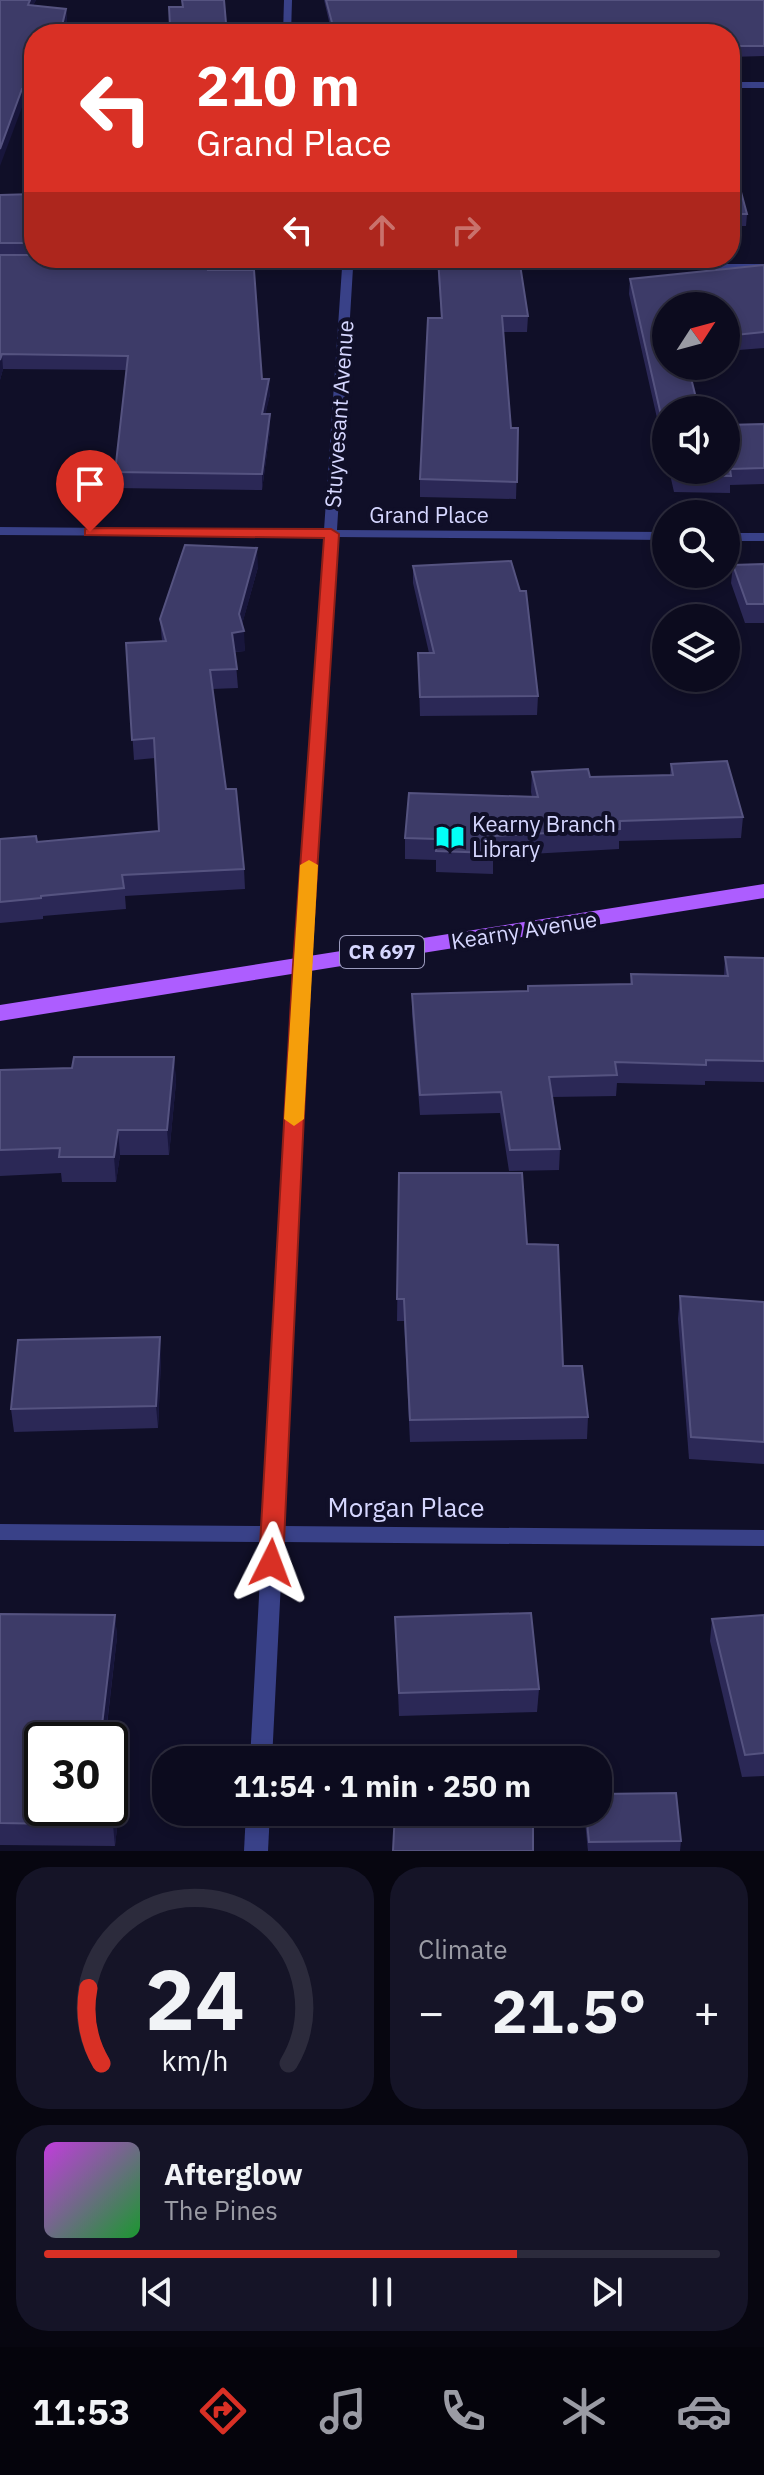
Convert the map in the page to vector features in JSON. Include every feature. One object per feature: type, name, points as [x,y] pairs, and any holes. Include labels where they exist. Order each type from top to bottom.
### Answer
[{"type":"main road","name":"Kearny Avenue","points":[[0,1013],[764,891]]},
{"type":"street","points":[[287,24],[288,0]]},
{"type":"street","points":[[740,85],[764,85]]},
{"type":"street","points":[[740,267],[764,267]]},
{"type":"street","name":"Stuyvesant Avenue","points":[[262,1746],[302,965],[348,268]]},
{"type":"street","name":"Grand Place","points":[[0,531],[652,536]]},
{"type":"street","points":[[740,537],[764,537]]},
{"type":"street","name":"Morgan Place","points":[[0,1532],[764,1538]]},
{"type":"street","points":[[256,1851],[257,1826]]},
{"type":"building","points":[[0,0],[30,0],[28,5],[66,9],[62,24],[24,24],[24,89],[0,149]]},
{"type":"building","points":[[182,0],[224,0],[226,24],[170,24],[169,7],[183,7]]},
{"type":"building","points":[[326,0],[764,0],[764,46],[740,46],[740,24],[332,24]]},
{"type":"building","points":[[740,188],[747,214],[740,214]]},
{"type":"building","points":[[24,194],[24,243],[0,243],[0,195]]},
{"type":"building","points":[[0,255],[24,255],[24,268],[254,270],[262,379],[269,379],[262,414],[270,414],[262,474],[115,472],[128,356],[2,354],[0,360]]},
{"type":"building","points":[[764,265],[764,332],[740,335],[740,292],[652,292],[652,376],[630,279]]},
{"type":"building","points":[[439,268],[521,268],[528,316],[502,316],[511,428],[518,428],[517,482],[420,479],[428,318],[442,318]]},
{"type":"building","points":[[653,380],[692,380],[696,396],[657,396]]},
{"type":"building","points":[[764,424],[764,468],[740,469],[740,425]]},
{"type":"building","points":[[185,545],[257,548],[239,614],[244,631],[232,633],[237,669],[210,670],[226,789],[236,789],[244,869],[122,875],[124,888],[0,902],[0,839],[36,836],[37,842],[159,831],[154,738],[132,740],[126,643],[166,641],[160,619]]},
{"type":"building","points":[[511,561],[520,591],[526,591],[538,696],[420,697],[418,653],[434,653],[413,566]]},
{"type":"building","points":[[764,564],[764,604],[747,604],[740,584],[740,565]]},
{"type":"building","points":[[727,761],[743,817],[620,821],[620,829],[494,836],[493,853],[436,851],[437,839],[405,838],[409,793],[538,797],[532,772],[588,769],[590,777],[673,775],[671,764]]},
{"type":"building","points":[[725,957],[764,958],[764,1061],[706,1060],[706,1065],[615,1062],[617,1075],[549,1077],[560,1149],[510,1150],[501,1092],[420,1095],[412,994],[528,991],[528,986],[632,984],[631,974],[728,976]]},
{"type":"building","points":[[74,1057],[174,1057],[167,1130],[118,1130],[114,1157],[59,1157],[60,1148],[0,1150],[0,1070],[72,1068]]},
{"type":"building","points":[[399,1173],[522,1173],[527,1244],[558,1245],[563,1366],[582,1366],[588,1417],[410,1420],[404,1299],[397,1299]]},
{"type":"building","points":[[680,1296],[764,1302],[764,1442],[691,1437]]},
{"type":"building","points":[[160,1337],[156,1406],[11,1409],[18,1340]]},
{"type":"building","points":[[531,1613],[539,1689],[399,1693],[395,1617]]},
{"type":"building","points":[[0,1614],[115,1615],[102,1722],[24,1722],[24,1823],[0,1823]]},
{"type":"building","points":[[764,1615],[764,1753],[745,1755],[712,1619]]},
{"type":"building","points":[[676,1793],[681,1841],[589,1842],[587,1826],[612,1826],[612,1794]]},
{"type":"building","points":[[394,1826],[533,1826],[533,1851],[393,1851]]},
{"type":"slow traffic","points":[[294,1119],[309,865]]},
{"type":"place","name":"Kearny Branch Library","points":[[450,837]]},
{"type":"route","points":[[90,532],[331,534],[302,965],[271,1563]]}]
